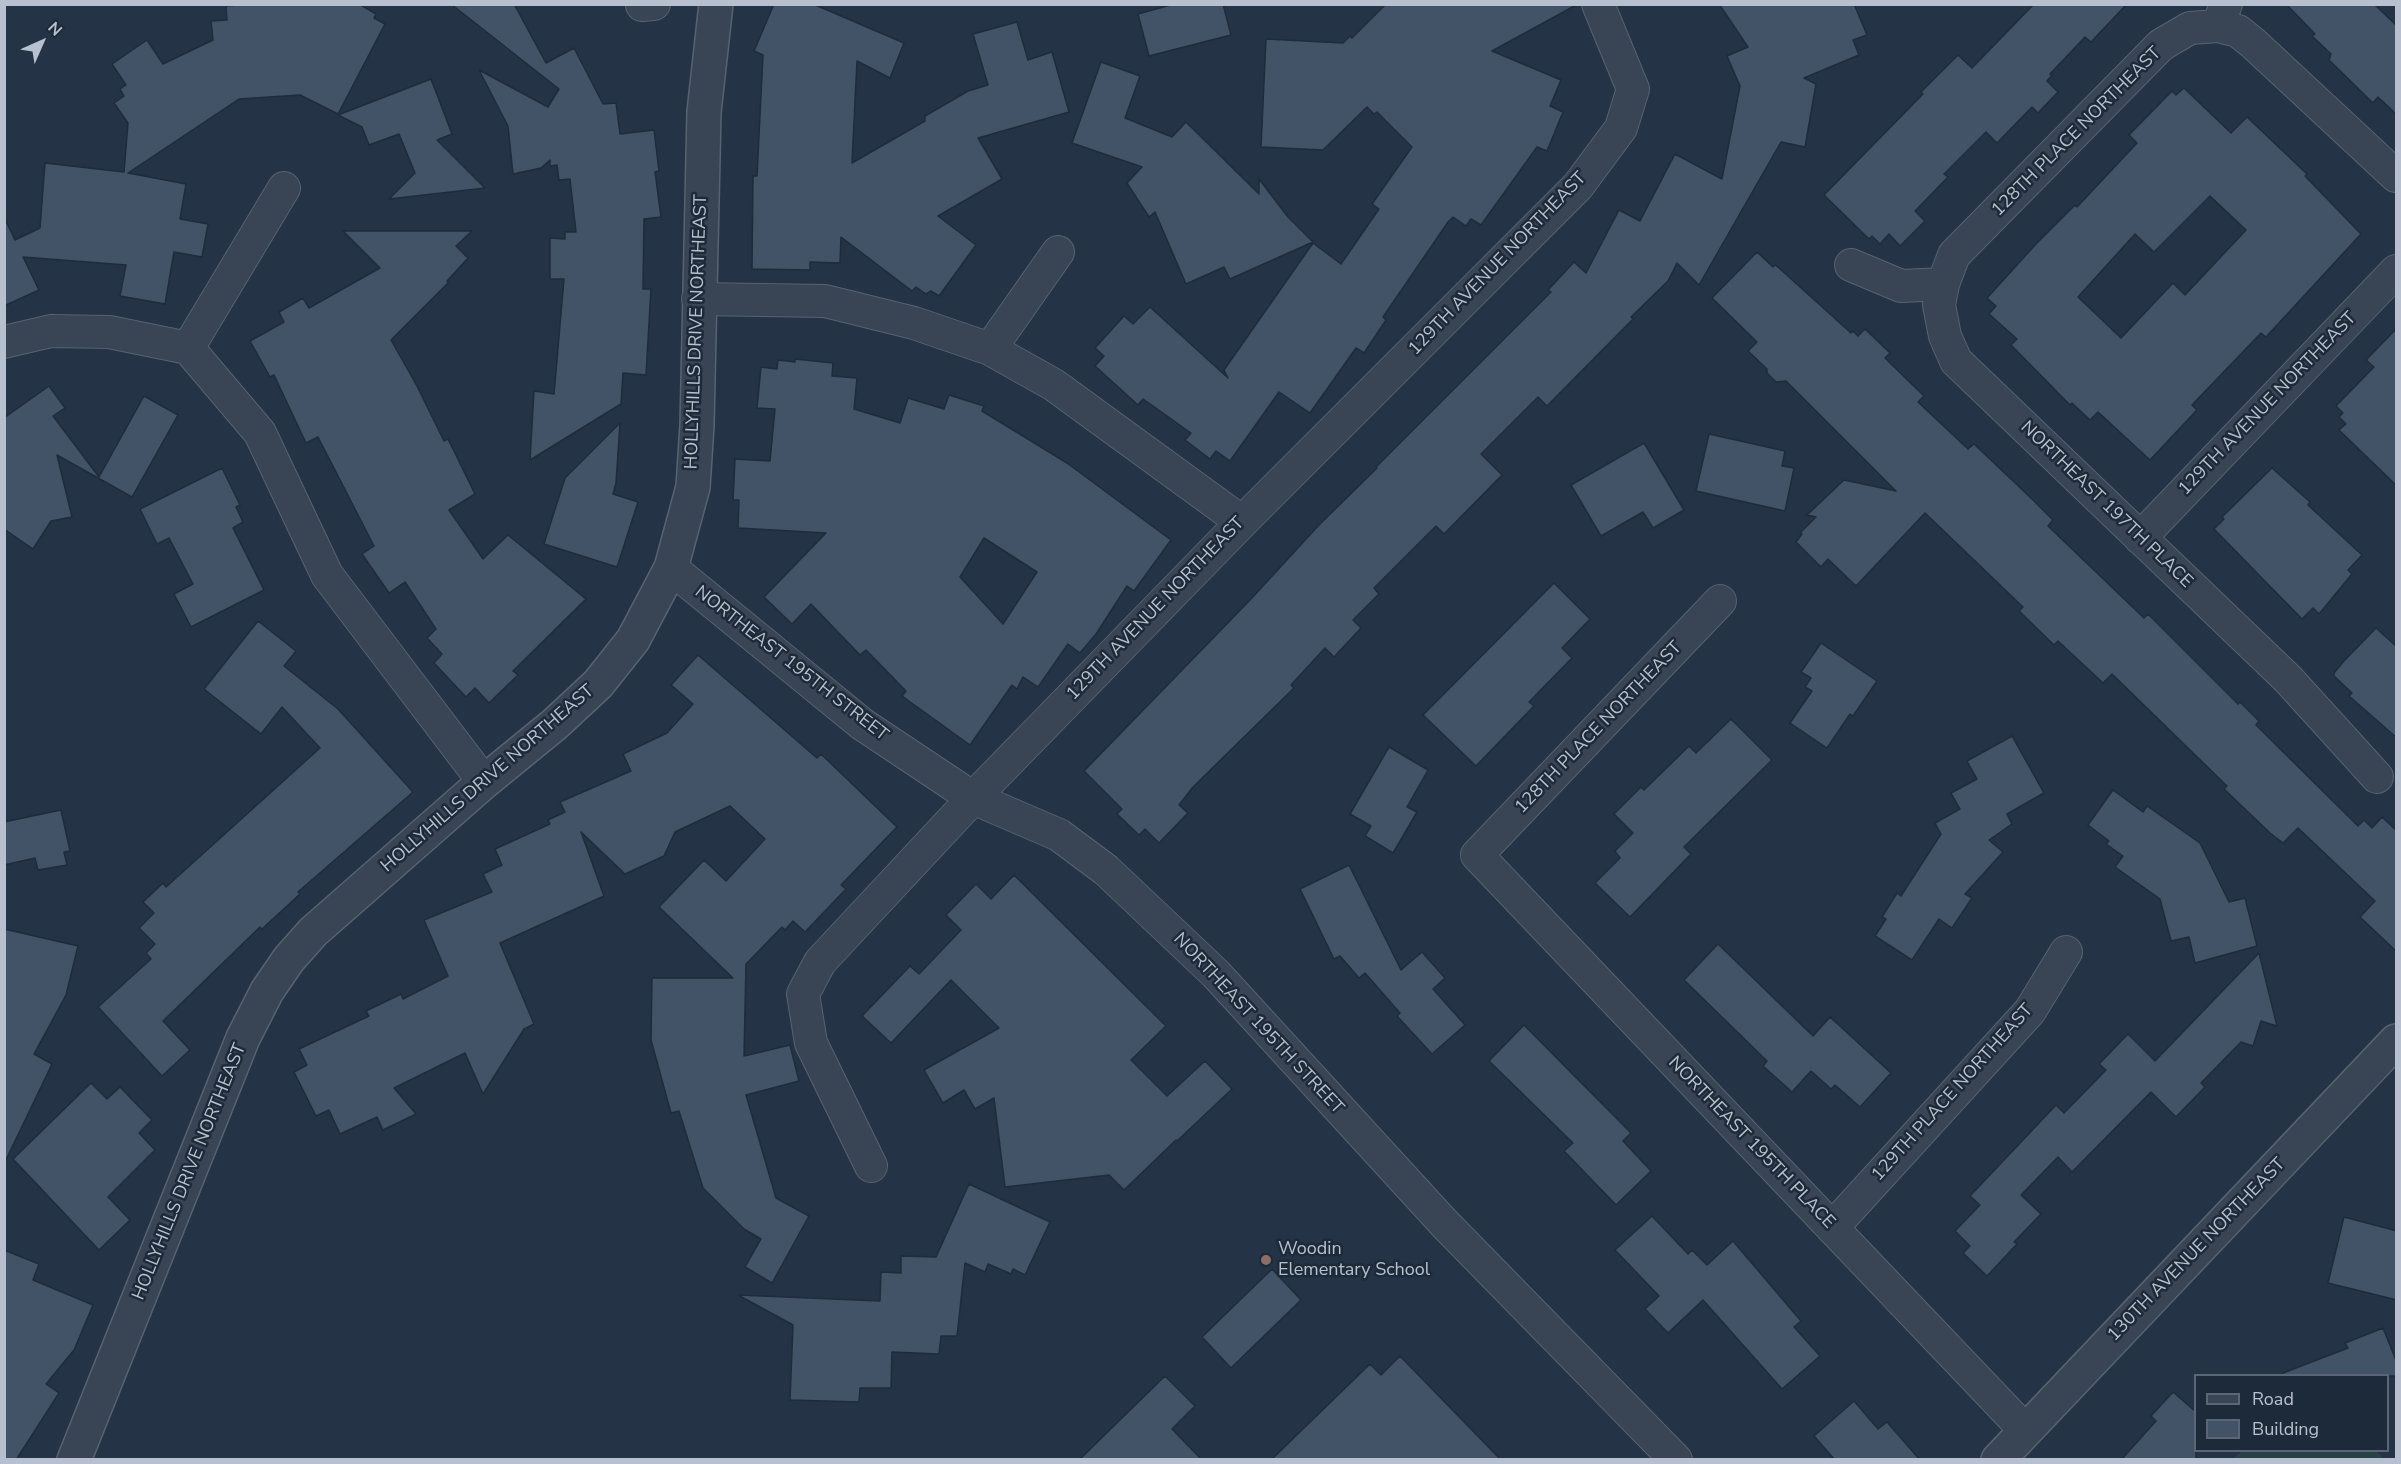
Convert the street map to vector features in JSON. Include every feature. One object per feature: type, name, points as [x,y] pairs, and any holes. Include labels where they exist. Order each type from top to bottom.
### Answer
[{"type":"street","name":"HOLLYHILLS DRIVE NORTHEAST","points":[[74,1460],[243,1038],[267,991],[289,959],[313,932],[484,782],[555,724],[598,684],[633,640],[671,568],[693,487],[697,425],[698,299],[704,112],[716,4]]},
{"type":"street","name":"129TH AVENUE NORTHEAST","points":[[871,1166],[811,1043],[803,994],[820,962],[973,798],[1242,522],[1578,186],[1622,128],[1633,89],[1598,4]]},
{"type":"street","points":[[2222,15],[2397,176]]},
{"type":"street","name":"128TH PLACE NORTHEAST","points":[[1943,284],[1954,255],[2162,45],[2190,28],[2222,15]]},
{"type":"street","points":[[188,348],[285,188]]},
{"type":"street","points":[[990,349],[1058,252]]},
{"type":"street","points":[[1851,265],[1900,286],[1943,284]]},
{"type":"street","name":"129TH AVENUE NORTHEAST","points":[[2140,538],[2397,271]]},
{"type":"street","name":"NORTHEAST 197TH PLACE","points":[[1943,284],[1939,305],[1945,336],[1956,362],[2288,679],[2377,777]]},
{"type":"street","points":[[698,299],[825,301],[914,323],[990,349],[1054,385],[1242,522]]},
{"type":"street","points":[[4,342],[51,331],[109,332],[188,348],[260,433],[327,575],[484,782]]},
{"type":"street","name":"NORTHEAST 195TH STREET","points":[[671,568],[862,724],[973,798],[1059,835],[1106,870],[1216,974],[1444,1223],[1676,1460]]},
{"type":"street","name":"128TH PLACE NORTHEAST","points":[[1477,855],[1720,601]]},
{"type":"street","name":"NORTHEAST 195TH PLACE","points":[[1477,855],[2025,1430]]},
{"type":"street","name":"129TH PLACE NORTHEAST","points":[[1832,1228],[2030,1011],[2066,952]]},
{"type":"street","name":"130TH AVENUE NORTHEAST","points":[[1998,1460],[2397,1041]]},
{"type":"green space","points":[[2241,1452],[2377,1452],[2385,1459],[2233,1459]]},
{"type":"building","points":[[359,4],[376,14],[374,18],[385,24],[338,114],[300,95],[239,99],[128,173],[186,184],[180,219],[208,224],[202,257],[174,252],[165,304],[120,296],[126,265],[23,257],[39,290],[4,306],[4,217],[15,240],[40,228],[45,163],[124,172],[128,123],[114,103],[124,96],[120,89],[126,85],[112,64],[147,40],[163,64],[213,40],[211,21],[227,20],[226,6]]},
{"type":"building","points":[[451,4],[514,4],[546,63],[574,48],[603,104],[616,103],[620,134],[654,130],[659,171],[655,172],[661,217],[644,219],[643,289],[651,289],[646,375],[623,373],[621,404],[530,460],[534,391],[554,394],[564,279],[550,279],[550,238],[565,239],[565,232],[576,232],[570,179],[559,180],[557,165],[550,166],[550,160],[541,168],[513,174],[508,126],[479,70],[548,107],[559,89]]},
{"type":"building","points":[[774,4],[813,4],[904,43],[890,78],[857,61],[852,163],[925,121],[925,116],[968,91],[988,85],[973,34],[1017,22],[1028,60],[1052,52],[1069,112],[978,138],[1002,179],[938,216],[976,245],[939,296],[931,291],[926,294],[916,287],[912,291],[841,237],[840,263],[810,262],[810,270],[752,269],[753,176],[757,176],[763,55],[754,51]]},
{"type":"building","points":[[1174,4],[1223,4],[1231,35],[1149,56],[1138,14]]},
{"type":"building","points":[[1386,4],[1578,4],[1492,51],[1561,80],[1550,106],[1563,112],[1547,151],[1537,147],[1481,225],[1471,219],[1466,226],[1453,217],[1448,222],[1383,317],[1386,320],[1364,353],[1356,348],[1310,413],[1279,392],[1230,461],[1216,451],[1210,459],[1185,440],[1191,433],[1143,399],[1138,405],[1095,366],[1104,356],[1095,348],[1124,316],[1133,324],[1150,307],[1228,378],[1224,370],[1313,243],[1341,264],[1379,209],[1372,204],[1412,147],[1377,112],[1374,114],[1367,107],[1323,150],[1261,147],[1266,39],[1343,43],[1350,36],[1352,38]]},
{"type":"building","points":[[1719,4],[1854,4],[1867,35],[1853,40],[1859,55],[1804,78],[1816,84],[1805,147],[1781,142],[1699,285],[1677,263],[1668,281],[1547,406],[1538,397],[1481,454],[1502,475],[1444,534],[1436,526],[1374,588],[1379,594],[1353,620],[1361,628],[1334,657],[1325,648],[1291,685],[1294,688],[1193,787],[1179,805],[1188,813],[1159,843],[1145,829],[1139,835],[1117,814],[1122,809],[1084,771],[1251,599],[1319,525],[1551,292],[1548,290],[1574,262],[1586,273],[1619,210],[1640,221],[1675,154],[1722,179],[1740,86],[1727,56],[1748,47]]},
{"type":"building","points":[[2034,4],[2127,4],[2091,42],[2085,37],[2050,74],[2052,75],[2047,81],[2058,92],[2038,113],[2032,107],[1997,143],[1986,132],[1944,174],[1948,177],[1915,211],[1925,221],[1900,246],[1889,234],[1880,244],[1872,236],[1869,239],[1824,195],[1958,55],[1972,68]]},
{"type":"building","points":[[2286,4],[2374,4],[2397,26],[2397,115],[2378,97],[2373,103],[2329,60],[2331,54],[2312,36],[2315,34]]},
{"type":"building","points":[[1101,62],[1140,76],[1125,118],[1172,137],[1186,122],[1259,194],[1259,179],[1288,217],[1313,242],[1230,279],[1224,267],[1186,284],[1155,212],[1149,217],[1127,183],[1142,167],[1072,143]]},
{"type":"building","points":[[431,79],[452,134],[437,140],[485,188],[389,199],[415,173],[399,134],[369,145],[362,127],[338,115]]},
{"type":"building","points":[[2184,88],[2231,133],[2247,117],[2307,174],[2305,176],[2361,234],[2266,337],[2261,333],[2192,405],[2197,410],[2150,460],[2098,412],[2090,420],[2072,403],[2070,405],[2011,345],[2017,339],[1989,314],[1996,306],[1987,298],[2036,244],[2075,205],[2077,207],[2137,143],[2129,135],[2172,91],[2176,95]],"holes":[[[2210,196],[2246,230],[2185,295],[2173,283],[2121,338],[2078,297],[2135,234],[2154,252]]]},
{"type":"building","points":[[343,231],[472,231],[456,246],[468,258],[447,281],[448,283],[391,340],[444,441],[448,439],[475,494],[449,510],[483,559],[508,535],[586,599],[513,671],[518,675],[489,703],[475,688],[466,697],[434,663],[442,654],[427,638],[436,629],[405,582],[389,593],[362,554],[374,546],[318,437],[306,443],[274,375],[270,377],[250,341],[284,322],[279,312],[303,298],[309,308],[380,268]]},
{"type":"building","points":[[1757,252],[1773,267],[1775,265],[1779,268],[1851,333],[1853,331],[1858,336],[1865,329],[1890,353],[1885,358],[1924,396],[1918,402],[1968,449],[1974,444],[2032,499],[2053,520],[2048,526],[2144,618],[2148,614],[2238,704],[2240,702],[2259,721],[2256,725],[2358,826],[2364,820],[2372,828],[2382,817],[2397,831],[2397,952],[2360,917],[2375,901],[2298,828],[2283,843],[2270,833],[2224,789],[2227,786],[2112,674],[2103,683],[2058,641],[2054,645],[2019,611],[2023,607],[1925,513],[1856,586],[1828,559],[1821,567],[1796,542],[1802,534],[1800,533],[1816,517],[1807,515],[1844,480],[1896,491],[1786,381],[1776,382],[1767,373],[1767,369],[1748,351],[1757,342],[1712,298]]},
{"type":"building","points":[[2397,328],[2397,486],[2339,430],[2346,424],[2339,417],[2343,413],[2336,406],[2374,367],[2366,360]]},
{"type":"building","points":[[795,359],[833,363],[832,376],[857,378],[854,409],[900,423],[908,398],[944,409],[949,395],[984,406],[982,411],[1067,463],[1171,540],[1134,591],[1127,586],[1096,634],[1080,653],[1068,644],[1038,687],[1023,677],[1017,689],[1012,685],[970,745],[902,696],[906,691],[866,650],[860,655],[811,604],[792,624],[764,597],[826,533],[738,528],[739,500],[733,500],[735,459],[770,461],[775,409],[757,408],[761,367],[777,369],[778,360],[795,362]],"holes":[[[984,538],[1037,572],[1003,624],[960,577]]]},
{"type":"building","points":[[49,386],[65,408],[53,416],[99,477],[144,396],[178,415],[132,497],[57,455],[72,517],[51,521],[33,549],[4,529],[4,418]]},
{"type":"building","points":[[620,423],[616,483],[613,494],[638,502],[617,567],[544,544],[565,478]]},
{"type":"building","points":[[1709,434],[1785,451],[1782,466],[1794,468],[1785,511],[1696,491]]},
{"type":"building","points":[[1644,443],[1684,510],[1653,528],[1643,512],[1601,536],[1571,485]]},
{"type":"building","points":[[222,468],[240,505],[236,507],[243,522],[233,528],[264,590],[191,627],[174,594],[193,584],[169,538],[157,544],[140,509]]},
{"type":"building","points":[[2272,468],[2310,502],[2308,505],[2362,555],[2348,570],[2352,574],[2319,614],[2313,608],[2302,619],[2214,529],[2224,519],[2222,517]]},
{"type":"building","points":[[1554,583],[1590,619],[1562,648],[1572,658],[1529,702],[1534,706],[1476,766],[1423,715]]},
{"type":"building","points":[[258,621],[296,651],[284,666],[338,709],[413,792],[298,892],[300,894],[262,929],[260,927],[163,1021],[190,1050],[162,1076],[98,1007],[151,959],[146,953],[155,944],[139,928],[154,913],[143,902],[163,883],[166,887],[320,748],[282,707],[261,734],[204,689]]},
{"type":"building","points":[[2376,628],[2397,647],[2397,738],[2349,696],[2352,693],[2334,676],[2344,661]]},
{"type":"building","points":[[1821,643],[1877,681],[1853,716],[1850,714],[1827,748],[1790,723],[1812,691],[1805,687],[1811,678],[1801,672]]},
{"type":"building","points":[[698,655],[817,758],[821,754],[897,827],[841,885],[846,889],[805,932],[793,921],[785,930],[782,927],[746,964],[744,1056],[790,1045],[799,1081],[746,1095],[776,1198],[809,1216],[772,1283],[745,1267],[761,1239],[744,1229],[703,1188],[679,1111],[671,1113],[651,1040],[652,978],[733,978],[659,907],[704,860],[726,881],[765,839],[730,806],[675,832],[664,856],[625,874],[581,832],[604,896],[500,943],[534,1024],[524,1029],[483,1094],[465,1053],[394,1088],[416,1114],[383,1130],[377,1117],[340,1134],[329,1110],[316,1116],[294,1072],[307,1065],[299,1049],[369,1016],[366,1011],[401,994],[403,999],[448,976],[424,920],[492,892],[483,874],[502,865],[495,849],[550,824],[548,820],[565,812],[560,802],[631,771],[623,754],[667,733],[693,704],[671,685]]},
{"type":"building","points":[[1731,719],[1772,760],[1684,847],[1691,854],[1630,917],[1595,883],[1620,858],[1615,851],[1633,833],[1614,814],[1641,787],[1644,790],[1689,746],[1696,753]]},
{"type":"building","points":[[2012,736],[2044,793],[2007,814],[2012,824],[1989,840],[2003,852],[1965,894],[1972,898],[1952,928],[1939,919],[1912,960],[1875,936],[1886,919],[1882,917],[1897,893],[1901,896],[1941,834],[1935,823],[1960,809],[1951,793],[1977,779],[1967,761]]},
{"type":"building","points":[[1389,747],[1428,770],[1407,807],[1417,812],[1393,853],[1365,836],[1371,826],[1350,814]]},
{"type":"building","points":[[2113,790],[2143,812],[2147,806],[2200,843],[2229,902],[2245,898],[2257,946],[2195,963],[2189,937],[2171,941],[2160,899],[2115,867],[2123,856],[2106,844],[2109,841],[2088,825]]},
{"type":"building","points":[[61,810],[70,851],[64,852],[67,865],[38,870],[35,858],[4,865],[4,822]]},
{"type":"building","points":[[1349,865],[1401,970],[1422,952],[1445,978],[1433,989],[1465,1025],[1432,1054],[1397,1016],[1400,1013],[1365,973],[1359,978],[1340,956],[1334,959],[1300,889]]},
{"type":"building","points":[[1014,875],[1166,1026],[1131,1060],[1167,1096],[1205,1061],[1232,1089],[1124,1190],[1109,1175],[1005,1187],[994,1098],[975,1109],[964,1090],[943,1103],[924,1070],[999,1028],[951,980],[891,1043],[862,1016],[910,966],[919,974],[961,930],[946,915],[976,884],[991,899]]},
{"type":"building","points":[[4,929],[78,946],[66,995],[34,1054],[52,1064],[4,1164]]},
{"type":"building","points":[[1718,944],[1813,1036],[1830,1017],[1891,1073],[1860,1107],[1835,1085],[1831,1089],[1811,1071],[1792,1092],[1763,1066],[1767,1061],[1684,980]]},
{"type":"building","points":[[2259,953],[2277,1026],[2261,1021],[2253,1046],[2241,1042],[2201,1083],[2205,1087],[2176,1117],[2151,1092],[2072,1172],[2058,1157],[2021,1195],[2041,1214],[2014,1242],[2017,1244],[1987,1276],[1963,1253],[1970,1246],[1955,1231],[1980,1205],[1970,1196],[2056,1105],[2064,1113],[2106,1070],[2099,1064],[2128,1034],[2155,1061]]},
{"type":"building","points":[[1524,1025],[1631,1133],[1623,1141],[1651,1171],[1616,1205],[1564,1151],[1573,1143],[1489,1061]]},
{"type":"building","points":[[91,1083],[107,1099],[120,1087],[152,1120],[139,1133],[155,1150],[108,1197],[130,1220],[99,1250],[13,1159]]},
{"type":"building","points":[[969,1184],[1050,1222],[1025,1275],[1013,1269],[1011,1274],[988,1264],[985,1272],[965,1263],[957,1336],[941,1336],[939,1354],[892,1352],[891,1388],[860,1388],[859,1402],[790,1400],[793,1325],[738,1295],[880,1301],[881,1272],[901,1273],[901,1256],[936,1257]]},
{"type":"building","points":[[1652,1216],[1688,1254],[1692,1250],[1707,1265],[1733,1241],[1801,1321],[1794,1327],[1820,1356],[1782,1389],[1703,1300],[1668,1333],[1645,1309],[1659,1296],[1615,1250]]},
{"type":"building","points":[[2344,1217],[2397,1231],[2397,1300],[2328,1283]]},
{"type":"building","points":[[4,1250],[39,1264],[33,1280],[93,1305],[74,1350],[46,1384],[59,1393],[16,1460],[4,1460]]},
{"type":"building","points":[[1272,1269],[1301,1300],[1231,1368],[1202,1337]]},
{"type":"building","points":[[2383,1328],[2397,1363],[2397,1376],[2389,1376],[2389,1374],[2283,1374],[2348,1348],[2345,1343]]},
{"type":"building","points":[[1400,1356],[1501,1460],[1271,1460],[1370,1364],[1381,1375]]},
{"type":"building","points":[[1165,1376],[1195,1406],[1172,1429],[1202,1460],[1079,1460]]},
{"type":"building","points":[[2173,1392],[2194,1410],[2196,1460],[2121,1460],[2156,1421],[2151,1416]]},
{"type":"building","points":[[1854,1401],[1878,1429],[1887,1422],[1920,1460],[1835,1460],[1814,1436]]},
{"type":"place","name":"Woodin Elementary School","points":[[1266,1260]]}]
